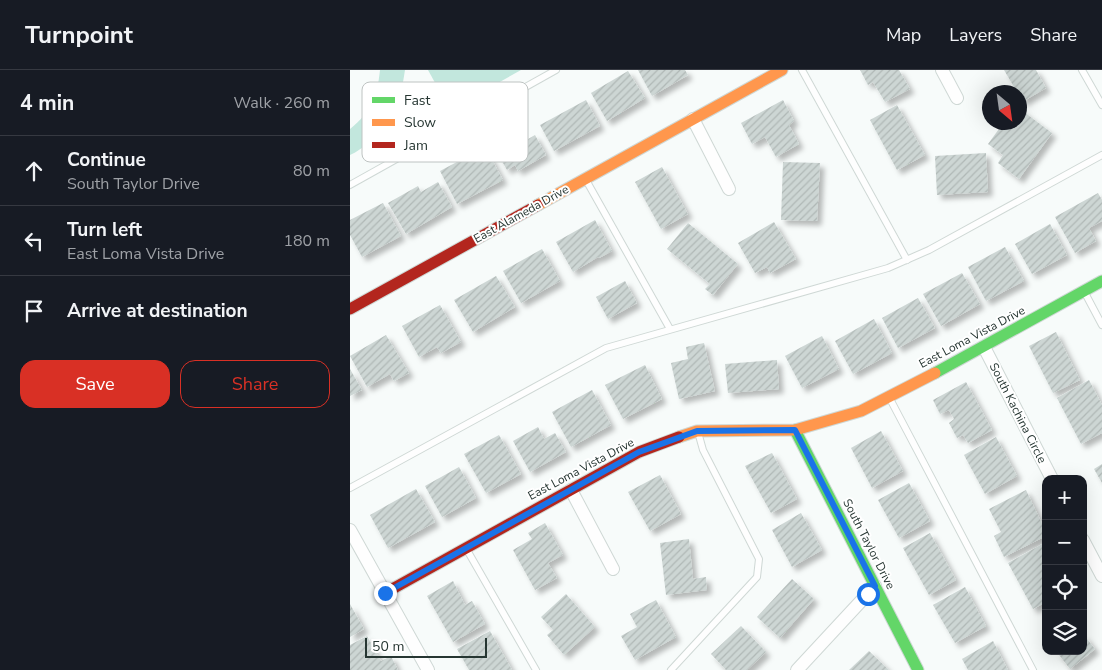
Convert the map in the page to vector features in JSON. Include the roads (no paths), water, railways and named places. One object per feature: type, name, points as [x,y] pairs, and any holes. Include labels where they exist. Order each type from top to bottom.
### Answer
[{"type":"street","name":"East Alameda Drive","points":[[350,310],[782,70]]},
{"type":"street","points":[[942,70],[957,98]]},
{"type":"street","points":[[693,119],[729,189]]},
{"type":"street","name":"East Loma Vista Drive","points":[[385,593],[639,452],[697,431],[795,430],[861,412],[984,347],[1102,281]]},
{"type":"street","name":"South Kachina Circle","points":[[984,347],[1050,475]]},
{"type":"street","name":"South Taylor Drive","points":[[795,430],[918,670]]},
{"type":"street","points":[[571,490],[613,569]]},
{"type":"street","points":[[350,530],[428,670]]},
{"type":"street","points":[[1087,548],[1102,576]]},
{"type":"street","points":[[796,670],[875,586]]},
{"type":"lane","points":[[528,86],[556,70]]},
{"type":"lane","points":[[802,70],[907,260]]},
{"type":"lane","points":[[1082,70],[1102,105]]},
{"type":"lane","points":[[350,488],[606,348],[888,268],[929,250],[1102,156]]},
{"type":"lane","points":[[350,186],[393,162]]},
{"type":"lane","points":[[585,179],[670,329]]},
{"type":"lane","points":[[1084,291],[1102,325]]},
{"type":"lane","points":[[889,397],[1033,670]]},
{"type":"lane","points":[[671,670],[757,578],[759,559],[704,450],[697,431]]},
{"type":"lane","points":[[466,547],[536,670]]}]
